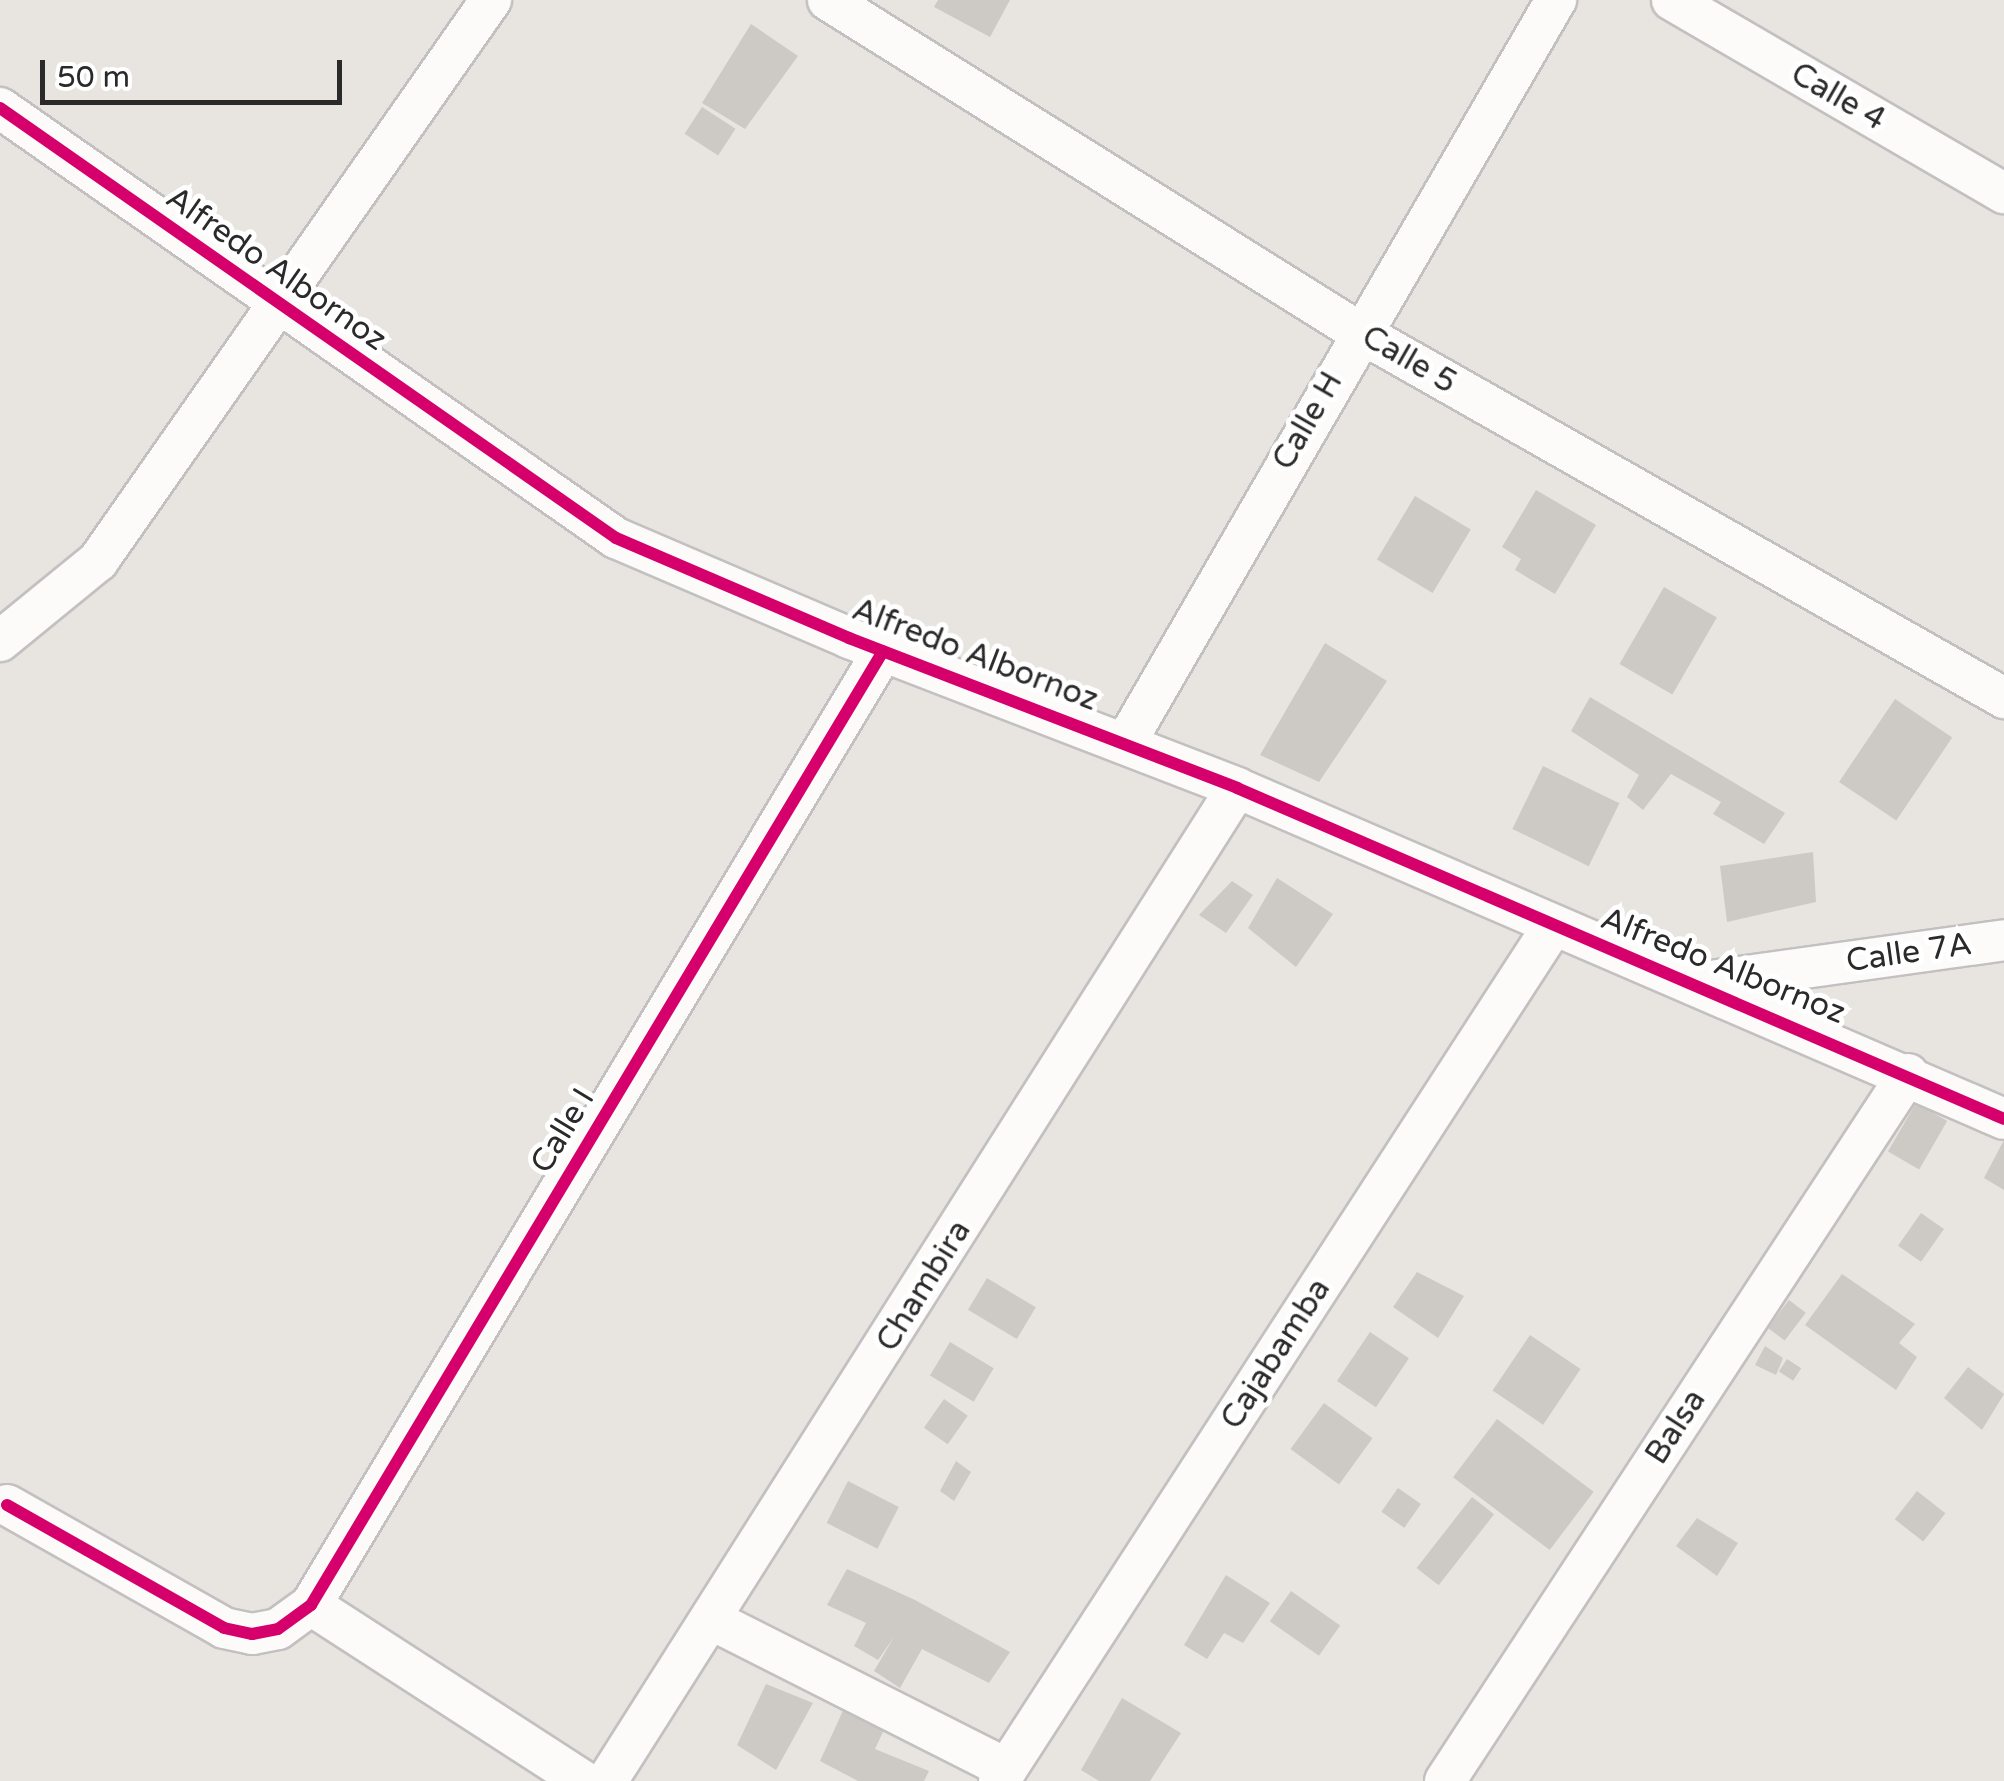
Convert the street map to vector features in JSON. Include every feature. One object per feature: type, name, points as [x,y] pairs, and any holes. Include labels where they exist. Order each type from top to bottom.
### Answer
[{"type":"street","points":[[0,641],[98,560],[275,302],[491,0]]},
{"type":"street","name":"Calle 5","points":[[828,0],[1359,332],[2004,698]]},
{"type":"street","name":"Calle H","points":[[1126,742],[1359,332],[1556,0]]},
{"type":"street","name":"Calle 4","points":[[1672,0],[2004,193]]},
{"type":"street","name":"Alfredo Albornoz","points":[[0,108],[616,538],[883,650],[1237,788],[1908,1074],[2004,1119]]},
{"type":"street","name":"Calle I","points":[[2,1504],[211,1622],[252,1634],[278,1629],[311,1605],[883,650]]},
{"type":"street","name":"Chambira","points":[[607,1781],[714,1621],[1237,788]]},
{"type":"street","name":"Cajabamba","points":[[1003,1775],[1554,926]]},
{"type":"street","name":"Calle 7A","points":[[1695,983],[2004,940]]},
{"type":"street","name":"Balsa","points":[[1444,1781],[1908,1074]]},
{"type":"street","points":[[311,1605],[583,1781]]},
{"type":"street","points":[[714,1621],[1003,1775]]},
{"type":"building","points":[[938,0],[1010,0],[990,37],[934,7]]},
{"type":"building","points":[[751,24],[798,56],[745,129],[702,103]]},
{"type":"building","points":[[702,107],[736,129],[718,156],[685,134]]},
{"type":"building","points":[[1536,490],[1596,525],[1555,594],[1515,570],[1521,559],[1502,547]]},
{"type":"building","points":[[1415,496],[1471,529],[1433,593],[1377,559]]},
{"type":"building","points":[[1664,587],[1717,618],[1672,695],[1620,664]]},
{"type":"building","points":[[1325,643],[1387,681],[1319,782],[1260,755]]},
{"type":"building","points":[[1590,697],[1785,813],[1764,844],[1713,814],[1721,802],[1671,774],[1643,810],[1627,797],[1639,775],[1571,731]]},
{"type":"building","points":[[1895,699],[1952,738],[1896,820],[1839,782]]},
{"type":"building","points":[[1543,766],[1619,803],[1589,866],[1512,829]]},
{"type":"building","points":[[1813,852],[1816,902],[1727,922],[1720,866]]},
{"type":"building","points":[[1277,878],[1333,914],[1296,967],[1248,928]]},
{"type":"building","points":[[1232,881],[1253,895],[1226,933],[1199,915]]},
{"type":"building","points":[[1916,1103],[1947,1121],[1919,1169],[1888,1151]]},
{"type":"building","points":[[2004,1140],[2004,1190],[1984,1178]]},
{"type":"building","points":[[1921,1213],[1944,1229],[1921,1262],[1898,1246]]},
{"type":"building","points":[[1417,1272],[1464,1296],[1438,1338],[1393,1307]]},
{"type":"building","points":[[1842,1274],[1915,1324],[1899,1343],[1917,1357],[1896,1390],[1805,1325]]},
{"type":"building","points":[[987,1278],[1036,1307],[1017,1339],[968,1310]]},
{"type":"building","points":[[1789,1300],[1806,1313],[1785,1341],[1768,1328]]},
{"type":"building","points":[[1370,1332],[1409,1358],[1376,1407],[1337,1381]]},
{"type":"building","points":[[1530,1335],[1581,1369],[1543,1425],[1493,1391]]},
{"type":"building","points":[[950,1342],[994,1368],[974,1402],[930,1375]]},
{"type":"building","points":[[1765,1346],[1783,1358],[1776,1375],[1755,1365]]},
{"type":"building","points":[[1787,1359],[1801,1368],[1793,1381],[1779,1372]]},
{"type":"building","points":[[1968,1367],[2004,1394],[1982,1430],[1944,1398]]},
{"type":"building","points":[[944,1399],[968,1416],[948,1444],[924,1428]]},
{"type":"building","points":[[1324,1403],[1373,1438],[1339,1484],[1290,1449]]},
{"type":"building","points":[[1497,1419],[1594,1492],[1550,1550],[1453,1477]]},
{"type":"building","points":[[956,1461],[971,1472],[954,1501],[940,1491]]},
{"type":"building","points":[[848,1481],[899,1507],[877,1549],[827,1523]]},
{"type":"building","points":[[1398,1488],[1421,1504],[1404,1528],[1381,1512]]},
{"type":"building","points":[[1917,1491],[1945,1513],[1923,1542],[1895,1519]]},
{"type":"building","points":[[1472,1497],[1494,1514],[1439,1585],[1417,1568]]},
{"type":"building","points":[[1697,1518],[1738,1543],[1717,1576],[1676,1546]]},
{"type":"building","points":[[847,1569],[915,1600],[1010,1652],[989,1683],[922,1649],[900,1688],[874,1671],[894,1637],[878,1660],[854,1646],[866,1623],[827,1605]]},
{"type":"building","points":[[1226,1575],[1270,1603],[1243,1643],[1224,1633],[1207,1659],[1184,1645]]},
{"type":"building","points":[[1291,1591],[1340,1625],[1319,1656],[1270,1621]]},
{"type":"building","points":[[766,1684],[813,1703],[776,1770],[737,1745]]},
{"type":"building","points":[[1122,1698],[1181,1733],[1150,1781],[1099,1781],[1081,1770]]},
{"type":"building","points":[[846,1704],[888,1721],[875,1749],[929,1771],[924,1781],[858,1781],[820,1761]]},
{"type":"cycle path","points":[[0,108],[616,538],[849,638],[1237,788],[2004,1119]]},
{"type":"cycle path","points":[[7,1505],[224,1628],[252,1634],[278,1629],[311,1605],[883,651]]}]
